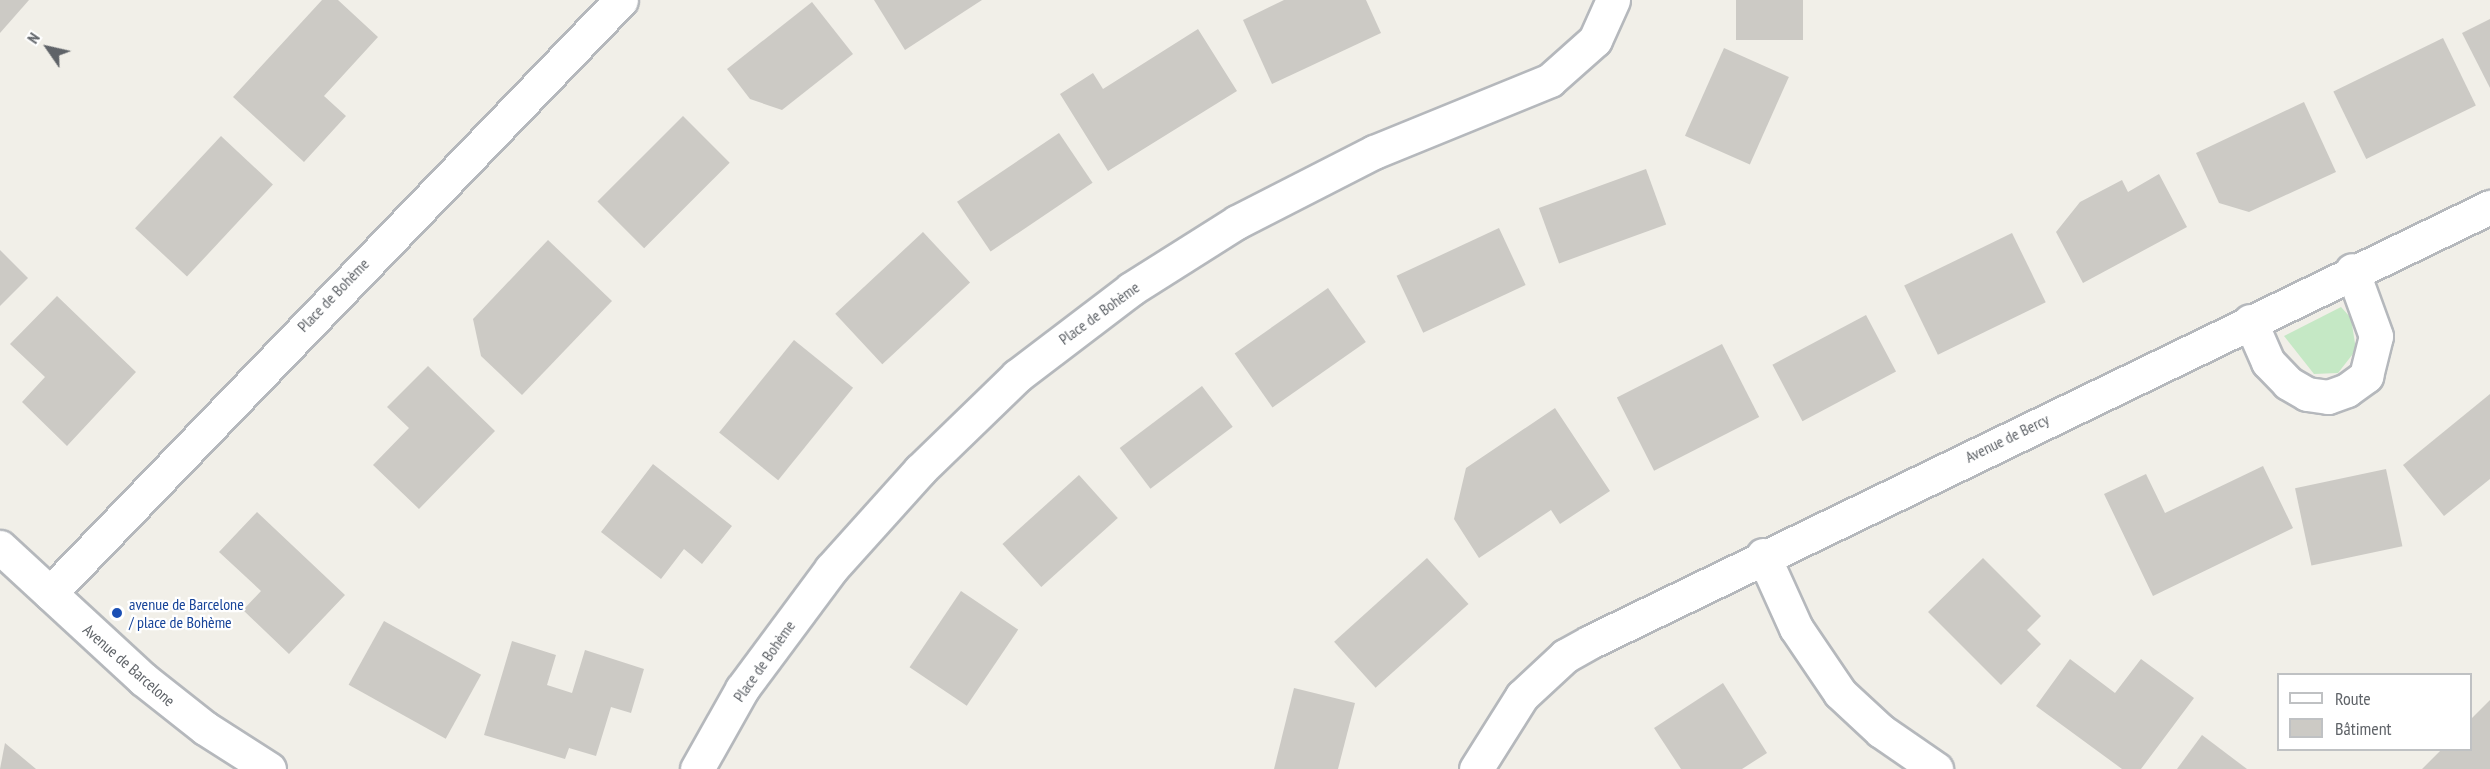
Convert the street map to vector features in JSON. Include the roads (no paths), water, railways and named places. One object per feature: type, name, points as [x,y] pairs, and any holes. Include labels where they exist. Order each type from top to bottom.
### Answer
[{"type":"street","name":"Place de Bohème","points":[[50,593],[621,0]]},
{"type":"street","name":"Place de Bohème","points":[[697,769],[742,689],[831,568],[920,470],[1017,376],[1131,289],[1237,222],[1374,152],[1550,80],[1595,40],[1613,0]]},
{"type":"street","name":"Avenue de Bercy","points":[[1476,769],[1501,722],[1565,657],[1763,555],[2352,270],[2490,207]]},
{"type":"street","points":[[2250,321],[2268,362],[2288,383],[2307,394],[2328,397],[2348,390],[2366,376],[2376,336],[2352,270]]},
{"type":"street","name":"Avenue de Barcelone","points":[[0,547],[180,709],[269,769]]},
{"type":"street","points":[[1763,555],[1796,628],[1840,693],[1881,731],[1936,769]]},
{"type":"place","name":"avenue de Barcelone / place de Bohème","points":[[117,613]]}]
